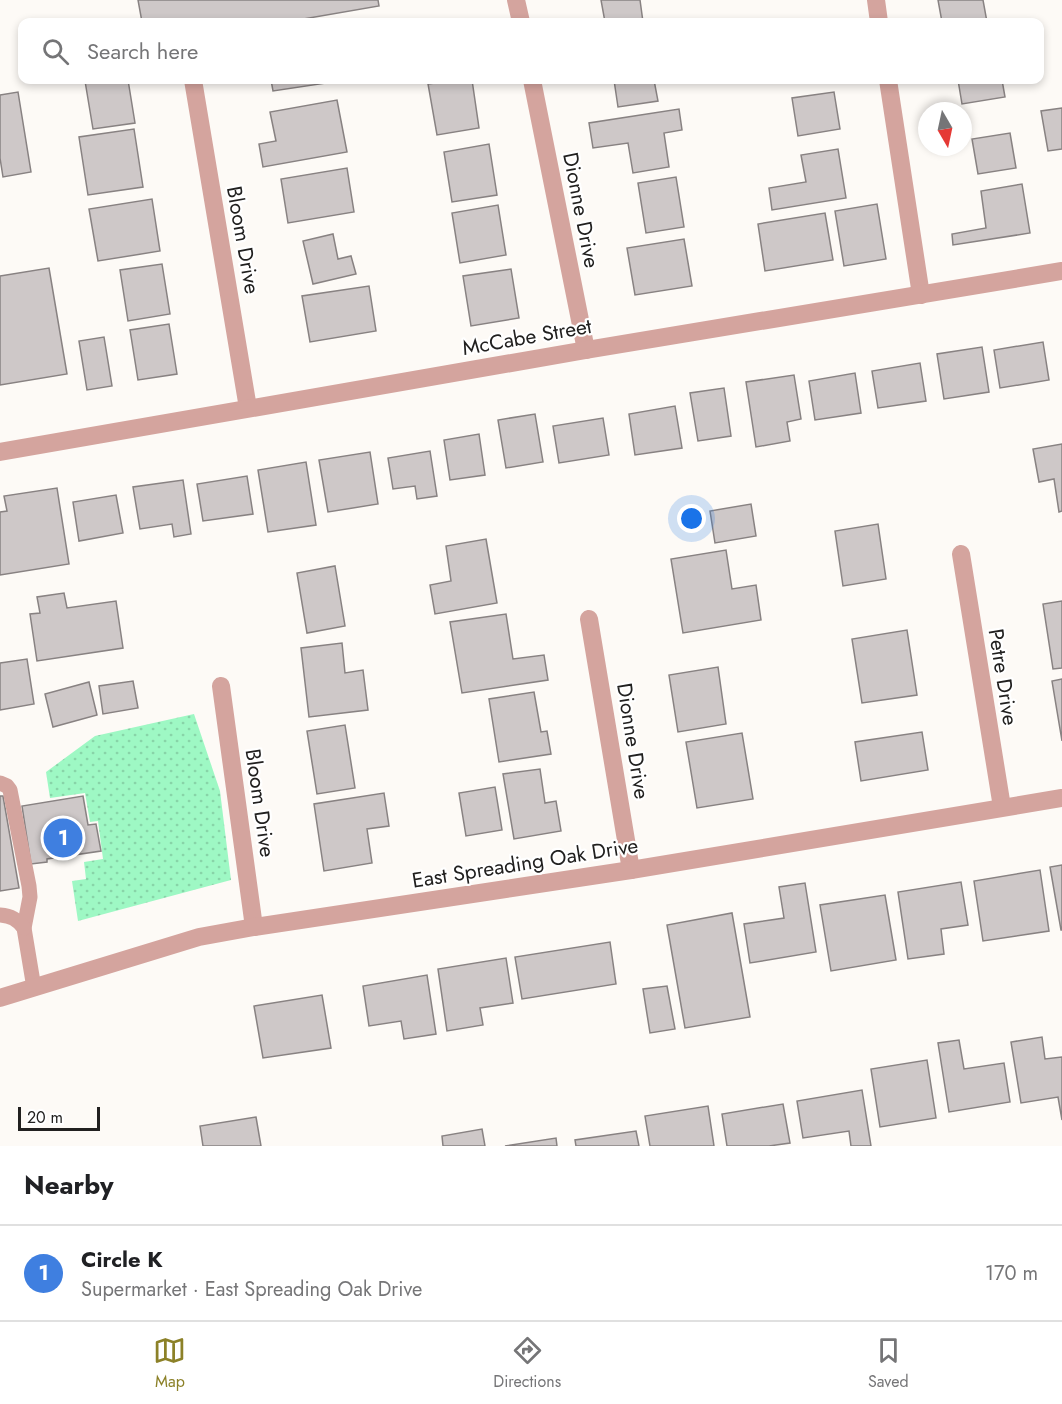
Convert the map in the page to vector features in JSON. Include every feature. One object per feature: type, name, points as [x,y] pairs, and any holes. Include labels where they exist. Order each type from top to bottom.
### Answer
[{"type":"street","points":[[516,0],[520,18]]},
{"type":"street","points":[[876,0],[878,18]]},
{"type":"street","name":"Bloom Drive","points":[[194,84],[248,408]]},
{"type":"street","name":"Dionne Drive","points":[[533,84],[586,350]]},
{"type":"street","points":[[889,84],[921,295]]},
{"type":"street","name":"McCabe Street","points":[[0,452],[586,350],[1062,272]]},
{"type":"street","name":"Petre Drive","points":[[961,554],[1002,807]]},
{"type":"street","name":"Dionne Drive","points":[[589,619],[632,870]]},
{"type":"street","name":"Bloom Drive","points":[[221,686],[254,927]]},
{"type":"street","name":"East Spreading Oak Drive","points":[[0,998],[199,937],[632,870],[1062,798]]},
{"type":"lane","points":[[0,783],[10,790],[29,886],[29,903],[24,928],[34,988]]},
{"type":"lane","points":[[0,915],[11,916],[18,920],[24,928]]},
{"type":"green space","points":[[194,714],[220,791],[231,880],[78,921],[72,881],[86,879],[84,862],[103,859],[98,821],[90,822],[85,793],[50,798],[46,772],[95,736]]},
{"type":"building","points":[[138,0],[378,0],[379,6],[309,18],[141,18]]},
{"type":"building","points":[[601,0],[640,0],[642,18],[604,18]]},
{"type":"building","points":[[938,0],[983,0],[986,18],[941,18]]},
{"type":"building","points":[[86,84],[129,84],[135,123],[93,129]]},
{"type":"building","points":[[272,84],[320,84],[273,91]]},
{"type":"building","points":[[428,84],[473,84],[479,128],[437,135]]},
{"type":"building","points":[[615,84],[655,84],[658,101],[618,107]]},
{"type":"building","points":[[959,84],[1003,84],[1005,97],[962,102]]},
{"type":"building","points":[[18,92],[31,172],[3,177],[0,158],[0,95]]},
{"type":"building","points":[[834,92],[840,129],[798,136],[792,98]]},
{"type":"building","points":[[337,100],[347,152],[263,167],[259,144],[276,141],[270,112]]},
{"type":"building","points":[[1062,108],[1062,149],[1048,151],[1041,111]]},
{"type":"building","points":[[679,109],[682,130],[664,133],[669,167],[633,173],[628,143],[593,148],[589,123]]},
{"type":"building","points":[[134,129],[143,187],[88,195],[79,137]]},
{"type":"building","points":[[1010,133],[1016,168],[978,174],[972,139]]},
{"type":"building","points":[[489,144],[497,195],[452,202],[444,152]]},
{"type":"building","points":[[838,149],[846,198],[772,210],[769,188],[806,182],[801,155]]},
{"type":"building","points":[[347,168],[354,212],[288,223],[281,179]]},
{"type":"building","points":[[676,177],[684,227],[646,233],[638,183]]},
{"type":"building","points":[[1022,184],[1030,233],[953,245],[952,234],[986,228],[981,191]]},
{"type":"building","points":[[152,199],[160,251],[98,261],[89,209]]},
{"type":"building","points":[[877,204],[886,259],[844,266],[835,211]]},
{"type":"building","points":[[498,205],[506,255],[460,263],[452,213]]},
{"type":"building","points":[[825,213],[833,260],[765,271],[758,224]]},
{"type":"building","points":[[333,234],[338,259],[351,256],[356,274],[313,284],[303,241]]},
{"type":"building","points":[[684,239],[692,286],[635,295],[627,248]]},
{"type":"building","points":[[162,264],[170,314],[128,321],[120,270]]},
{"type":"building","points":[[49,268],[67,374],[0,385],[0,276]]},
{"type":"building","points":[[511,269],[519,318],[471,326],[463,276]]},
{"type":"building","points":[[369,286],[376,331],[310,342],[302,296]]},
{"type":"building","points":[[169,324],[177,374],[138,380],[130,330]]},
{"type":"building","points":[[104,337],[112,386],[87,390],[79,341]]},
{"type":"building","points":[[1043,342],[1049,380],[1000,388],[994,350]]},
{"type":"building","points":[[982,347],[989,392],[944,399],[937,354]]},
{"type":"building","points":[[920,363],[926,401],[878,408],[872,371]]},
{"type":"building","points":[[855,373],[861,413],[815,420],[809,381]]},
{"type":"building","points":[[794,375],[801,419],[787,422],[790,441],[756,447],[746,382]]},
{"type":"building","points":[[724,388],[731,436],[698,441],[690,393]]},
{"type":"building","points":[[675,406],[682,448],[635,455],[629,414]]},
{"type":"building","points":[[535,414],[543,462],[506,468],[498,420]]},
{"type":"building","points":[[603,418],[609,455],[559,463],[553,426]]},
{"type":"building","points":[[479,434],[485,475],[450,480],[444,440]]},
{"type":"building","points":[[1062,444],[1062,511],[1059,512],[1054,479],[1039,482],[1033,449]]},
{"type":"building","points":[[430,451],[437,496],[417,499],[415,486],[393,489],[388,458]]},
{"type":"building","points":[[370,452],[378,504],[328,512],[319,460]]},
{"type":"building","points":[[306,462],[316,525],[268,532],[258,470]]},
{"type":"building","points":[[247,476],[253,514],[203,521],[197,484]]},
{"type":"building","points":[[183,480],[191,534],[174,537],[172,524],[140,529],[133,487]]},
{"type":"building","points":[[57,488],[69,564],[0,575],[0,512],[7,511],[4,496]]},
{"type":"building","points":[[116,495],[123,533],[79,541],[73,502]]},
{"type":"building","points":[[751,504],[756,536],[715,543],[710,511]]},
{"type":"building","points":[[878,524],[886,579],[843,586],[835,531]]},
{"type":"building","points":[[486,539],[497,603],[435,614],[430,585],[451,581],[446,546]]},
{"type":"building","points":[[726,550],[732,589],[756,585],[761,620],[683,633],[671,559]]},
{"type":"building","points":[[335,566],[345,626],[307,633],[297,573]]},
{"type":"building","points":[[64,593],[67,608],[116,601],[123,648],[37,661],[30,614],[40,613],[37,597]]},
{"type":"building","points":[[1062,601],[1062,668],[1053,669],[1043,604]]},
{"type":"building","points":[[506,614],[513,659],[544,655],[548,680],[462,693],[450,622]]},
{"type":"building","points":[[907,630],[917,695],[862,703],[852,639]]},
{"type":"building","points":[[342,643],[345,673],[363,670],[368,710],[309,717],[301,648]]},
{"type":"building","points":[[27,659],[34,704],[0,710],[0,663]]},
{"type":"building","points":[[718,667],[726,724],[678,732],[669,675]]},
{"type":"building","points":[[1062,679],[1062,741],[1052,681]]},
{"type":"building","points":[[133,681],[138,708],[103,714],[99,686]]},
{"type":"building","points":[[89,682],[97,715],[53,727],[45,694]]},
{"type":"building","points":[[534,692],[541,732],[547,731],[551,754],[499,762],[489,699]]},
{"type":"building","points":[[345,725],[355,788],[317,794],[307,731]]},
{"type":"building","points":[[922,732],[928,770],[861,781],[855,742]]},
{"type":"building","points":[[742,733],[753,799],[697,808],[686,742]]},
{"type":"building","points":[[540,769],[545,803],[556,801],[561,831],[514,839],[503,774]]},
{"type":"building","points":[[495,787],[502,830],[466,836],[459,793]]},
{"type":"building","points":[[384,793],[389,826],[367,829],[372,863],[324,871],[314,804]]},
{"type":"building","points":[[0,796],[3,796],[19,888],[0,891]]},
{"type":"building","points":[[83,796],[88,825],[96,824],[101,851],[47,859],[47,862],[31,864],[22,806]]},
{"type":"building","points":[[1062,865],[1062,930],[1061,930],[1050,867]]},
{"type":"building","points":[[1040,870],[1049,931],[983,941],[974,881]]},
{"type":"building","points":[[961,882],[968,925],[941,929],[944,954],[908,959],[898,892]]},
{"type":"building","points":[[805,883],[816,952],[750,963],[744,924],[784,918],[779,887]]},
{"type":"building","points":[[885,895],[896,960],[831,971],[820,905]]},
{"type":"building","points":[[732,913],[750,1017],[685,1028],[667,925]]},
{"type":"building","points":[[610,942],[616,984],[522,999],[515,957]]},
{"type":"building","points":[[506,958],[513,1003],[480,1008],[483,1025],[447,1031],[438,969]]},
{"type":"building","points":[[427,975],[436,1034],[404,1039],[401,1021],[369,1026],[363,986]]},
{"type":"building","points":[[667,986],[675,1029],[650,1033],[643,989]]},
{"type":"building","points":[[322,995],[331,1048],[263,1058],[254,1006]]},
{"type":"building","points":[[1042,1037],[1045,1059],[1062,1057],[1062,1120],[1058,1097],[1021,1103],[1011,1042]]},
{"type":"building","points":[[959,1040],[964,1069],[1004,1063],[1010,1102],[949,1112],[938,1043]]},
{"type":"building","points":[[927,1060],[936,1118],[880,1127],[871,1069]]},
{"type":"building","points":[[862,1090],[871,1146],[851,1146],[849,1131],[803,1138],[797,1101]]},
{"type":"building","points":[[783,1104],[790,1143],[769,1146],[727,1146],[722,1114]]},
{"type":"building","points":[[708,1106],[714,1146],[650,1146],[645,1116]]},
{"type":"building","points":[[256,1117],[261,1146],[203,1146],[200,1126]]},
{"type":"building","points":[[482,1129],[485,1146],[443,1146],[442,1136]]},
{"type":"building","points":[[636,1131],[639,1146],[576,1146],[575,1140]]},
{"type":"building","points":[[556,1138],[557,1146],[505,1146]]},
{"type":"place","name":"Circle K","points":[[63,838]]}]
